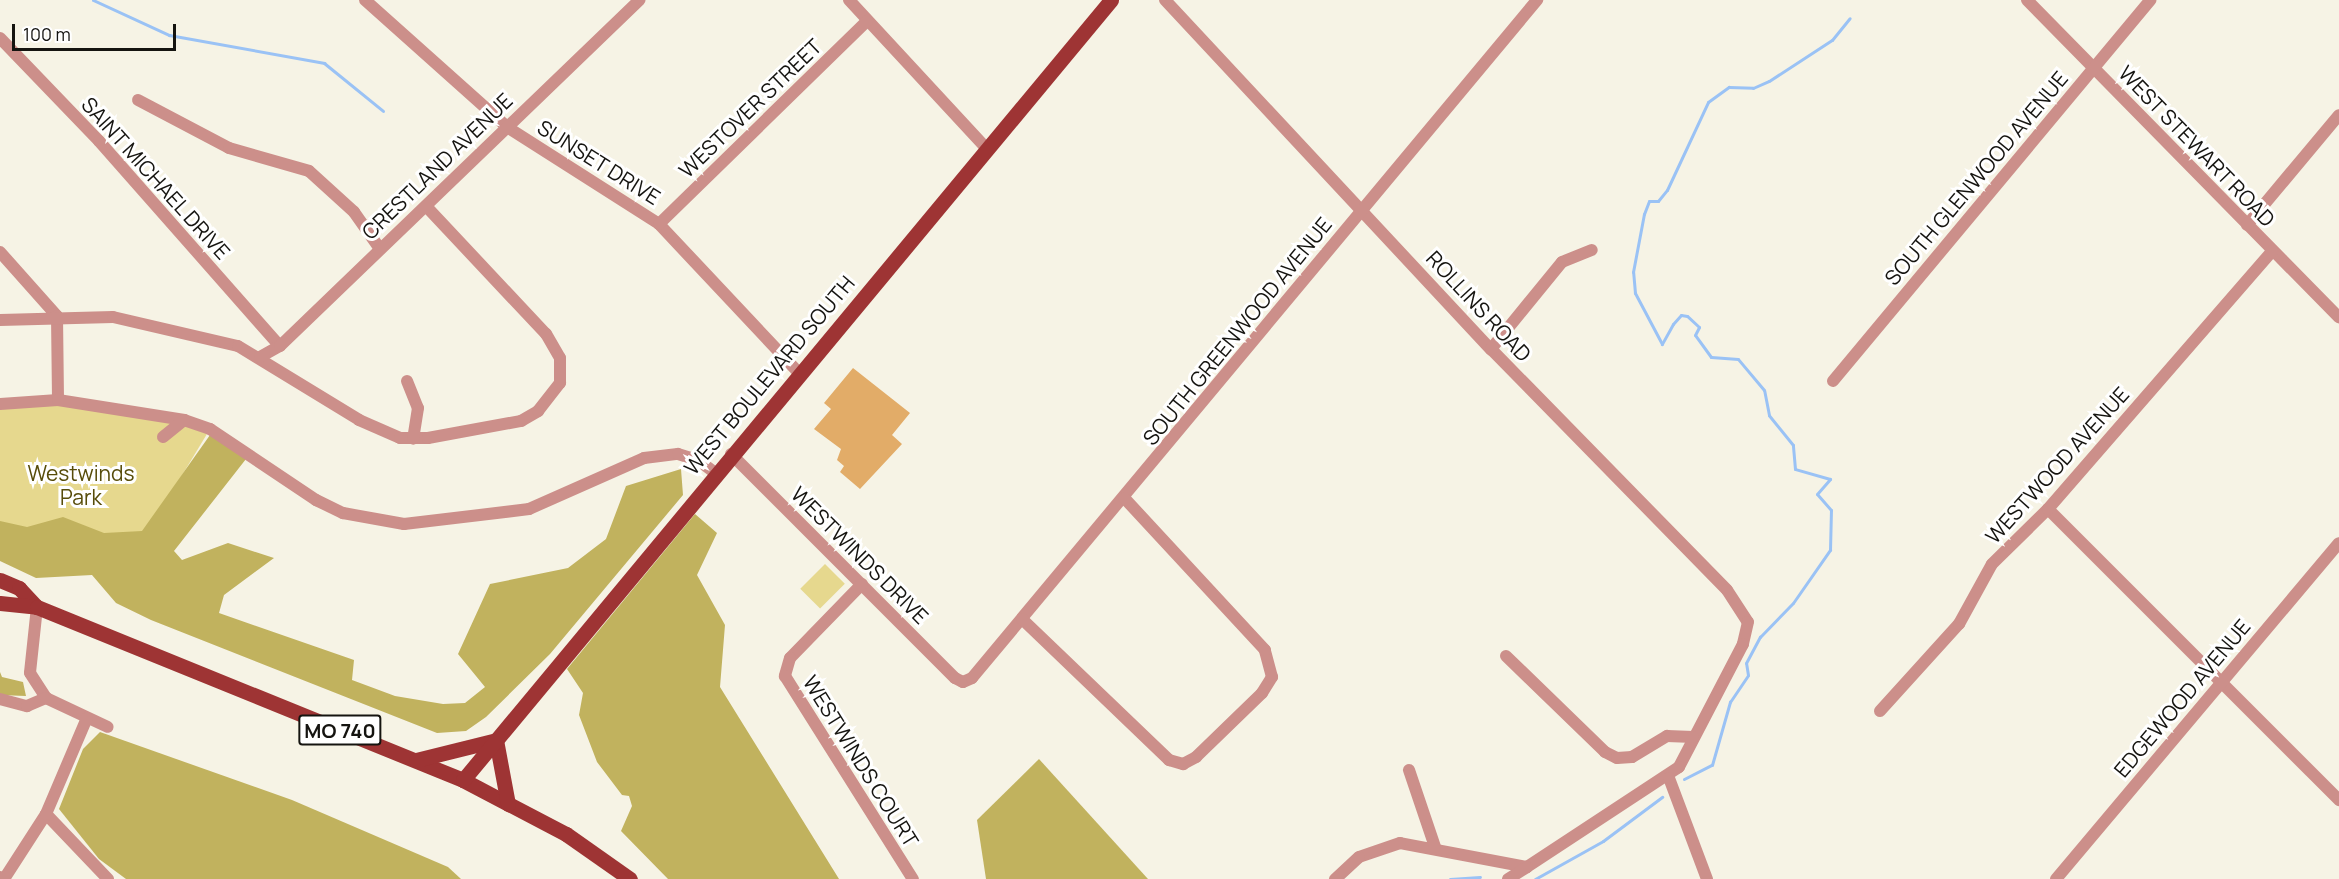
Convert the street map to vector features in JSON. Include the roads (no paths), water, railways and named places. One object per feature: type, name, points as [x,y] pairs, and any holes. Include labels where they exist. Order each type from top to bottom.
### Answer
[{"type":"main road","name":"WEST BOULEVARD SOUTH","points":[[463,780],[798,372],[1111,0]]},
{"type":"main road","name":"MO 740","points":[[0,580],[19,588],[37,607]]},
{"type":"main road","name":"MO 740","points":[[0,603],[37,607],[463,780],[566,834],[630,879]]},
{"type":"main road","points":[[416,760],[496,740],[508,804]]},
{"type":"street","name":"SUNSET DRIVE","points":[[364,0],[507,127],[659,224],[798,372]]},
{"type":"street","name":"CRESTLAND AVENUE","points":[[260,357],[280,346],[639,0]]},
{"type":"street","points":[[849,0],[985,147]]},
{"type":"street","name":"ROLLINS ROAD","points":[[1165,0],[1491,349],[1740,605],[1748,622],[1743,644],[1694,737]]},
{"type":"street","name":"SOUTH GREENWOOD AVENUE","points":[[963,682],[1022,619],[1125,498],[1181,423],[1537,0]]},
{"type":"street","name":"WEST STEWART ROAD","points":[[2027,0],[2339,318]]},
{"type":"street","name":"SOUTH GLENWOOD AVENUE","points":[[1833,381],[2150,0]]},
{"type":"street","name":"WESTOVER STREET","points":[[659,224],[867,21]]},
{"type":"street","name":"SAINT MICHAEL DRIVE","points":[[0,38],[99,141],[280,346]]},
{"type":"street","points":[[138,100],[229,148],[309,171],[354,212],[380,249]]},
{"type":"street","points":[[2247,225],[2339,115]]},
{"type":"street","points":[[0,320],[57,316],[113,317],[238,346],[260,357],[384,434],[412,439],[521,421],[554,393],[562,371],[546,334],[426,206]]},
{"type":"street","points":[[1491,349],[1562,262],[1592,250]]},
{"type":"street","name":"WESTWOOD AVENUE","points":[[1880,711],[1959,624],[1992,564],[2048,509],[2272,251]]},
{"type":"street","points":[[0,252],[57,316],[58,400]]},
{"type":"street","points":[[407,381],[417,408],[412,439]]},
{"type":"street","points":[[0,404],[58,400],[184,420],[210,429],[334,509],[404,524],[529,509],[644,458],[678,454],[698,460],[715,473]]},
{"type":"street","points":[[163,437],[184,420]]},
{"type":"street","name":"WESTWINDS DRIVE","points":[[730,454],[963,682]]},
{"type":"street","points":[[1022,619],[1169,760],[1183,764],[1196,757],[1262,693],[1272,677],[1265,650],[1125,498]]},
{"type":"street","points":[[2048,509],[2223,681],[2339,800]]},
{"type":"street","name":"EDGEWOOD AVENUE","points":[[2055,879],[2339,543]]},
{"type":"street","name":"WESTWINDS COURT","points":[[862,584],[790,658],[784,676],[913,879]]},
{"type":"street","points":[[37,607],[30,673],[46,698],[108,727]]},
{"type":"street","points":[[1506,656],[1605,752],[1617,758],[1632,757],[1667,736],[1694,737],[1669,778],[1508,879]]},
{"type":"street","points":[[0,699],[27,706],[46,698]]},
{"type":"street","points":[[2,878],[46,814],[87,718]]},
{"type":"street","points":[[1409,770],[1435,847]]},
{"type":"street","points":[[1669,778],[1707,879]]},
{"type":"street","points":[[46,814],[108,879]]},
{"type":"street","points":[[1335,879],[1359,857],[1379,847],[1400,843],[1435,847],[1527,867]]},
{"type":"waterway","points":[[93,0],[169,35],[324,63],[383,111]]},
{"type":"waterway","points":[[1684,779],[1712,765],[1730,702],[1748,675],[1746,663],[1760,637],[1793,603],[1830,550],[1831,510],[1817,494],[1830,479],[1795,469],[1793,445],[1769,415],[1764,390],[1738,359],[1711,357],[1695,335],[1699,327],[1687,316],[1681,315],[1662,344],[1635,293],[1633,272],[1644,214],[1649,201],[1658,201],[1667,190],[1708,102],[1729,87],[1753,88],[1769,81],[1832,40],[1850,18]]},
{"type":"waterway","points":[[1535,879],[1603,841],[1662,797]]},
{"type":"waterway","points":[[1450,879],[1480,877]]},
{"type":"park label","name":"Westwinds Park","points":[[81,485]]}]
